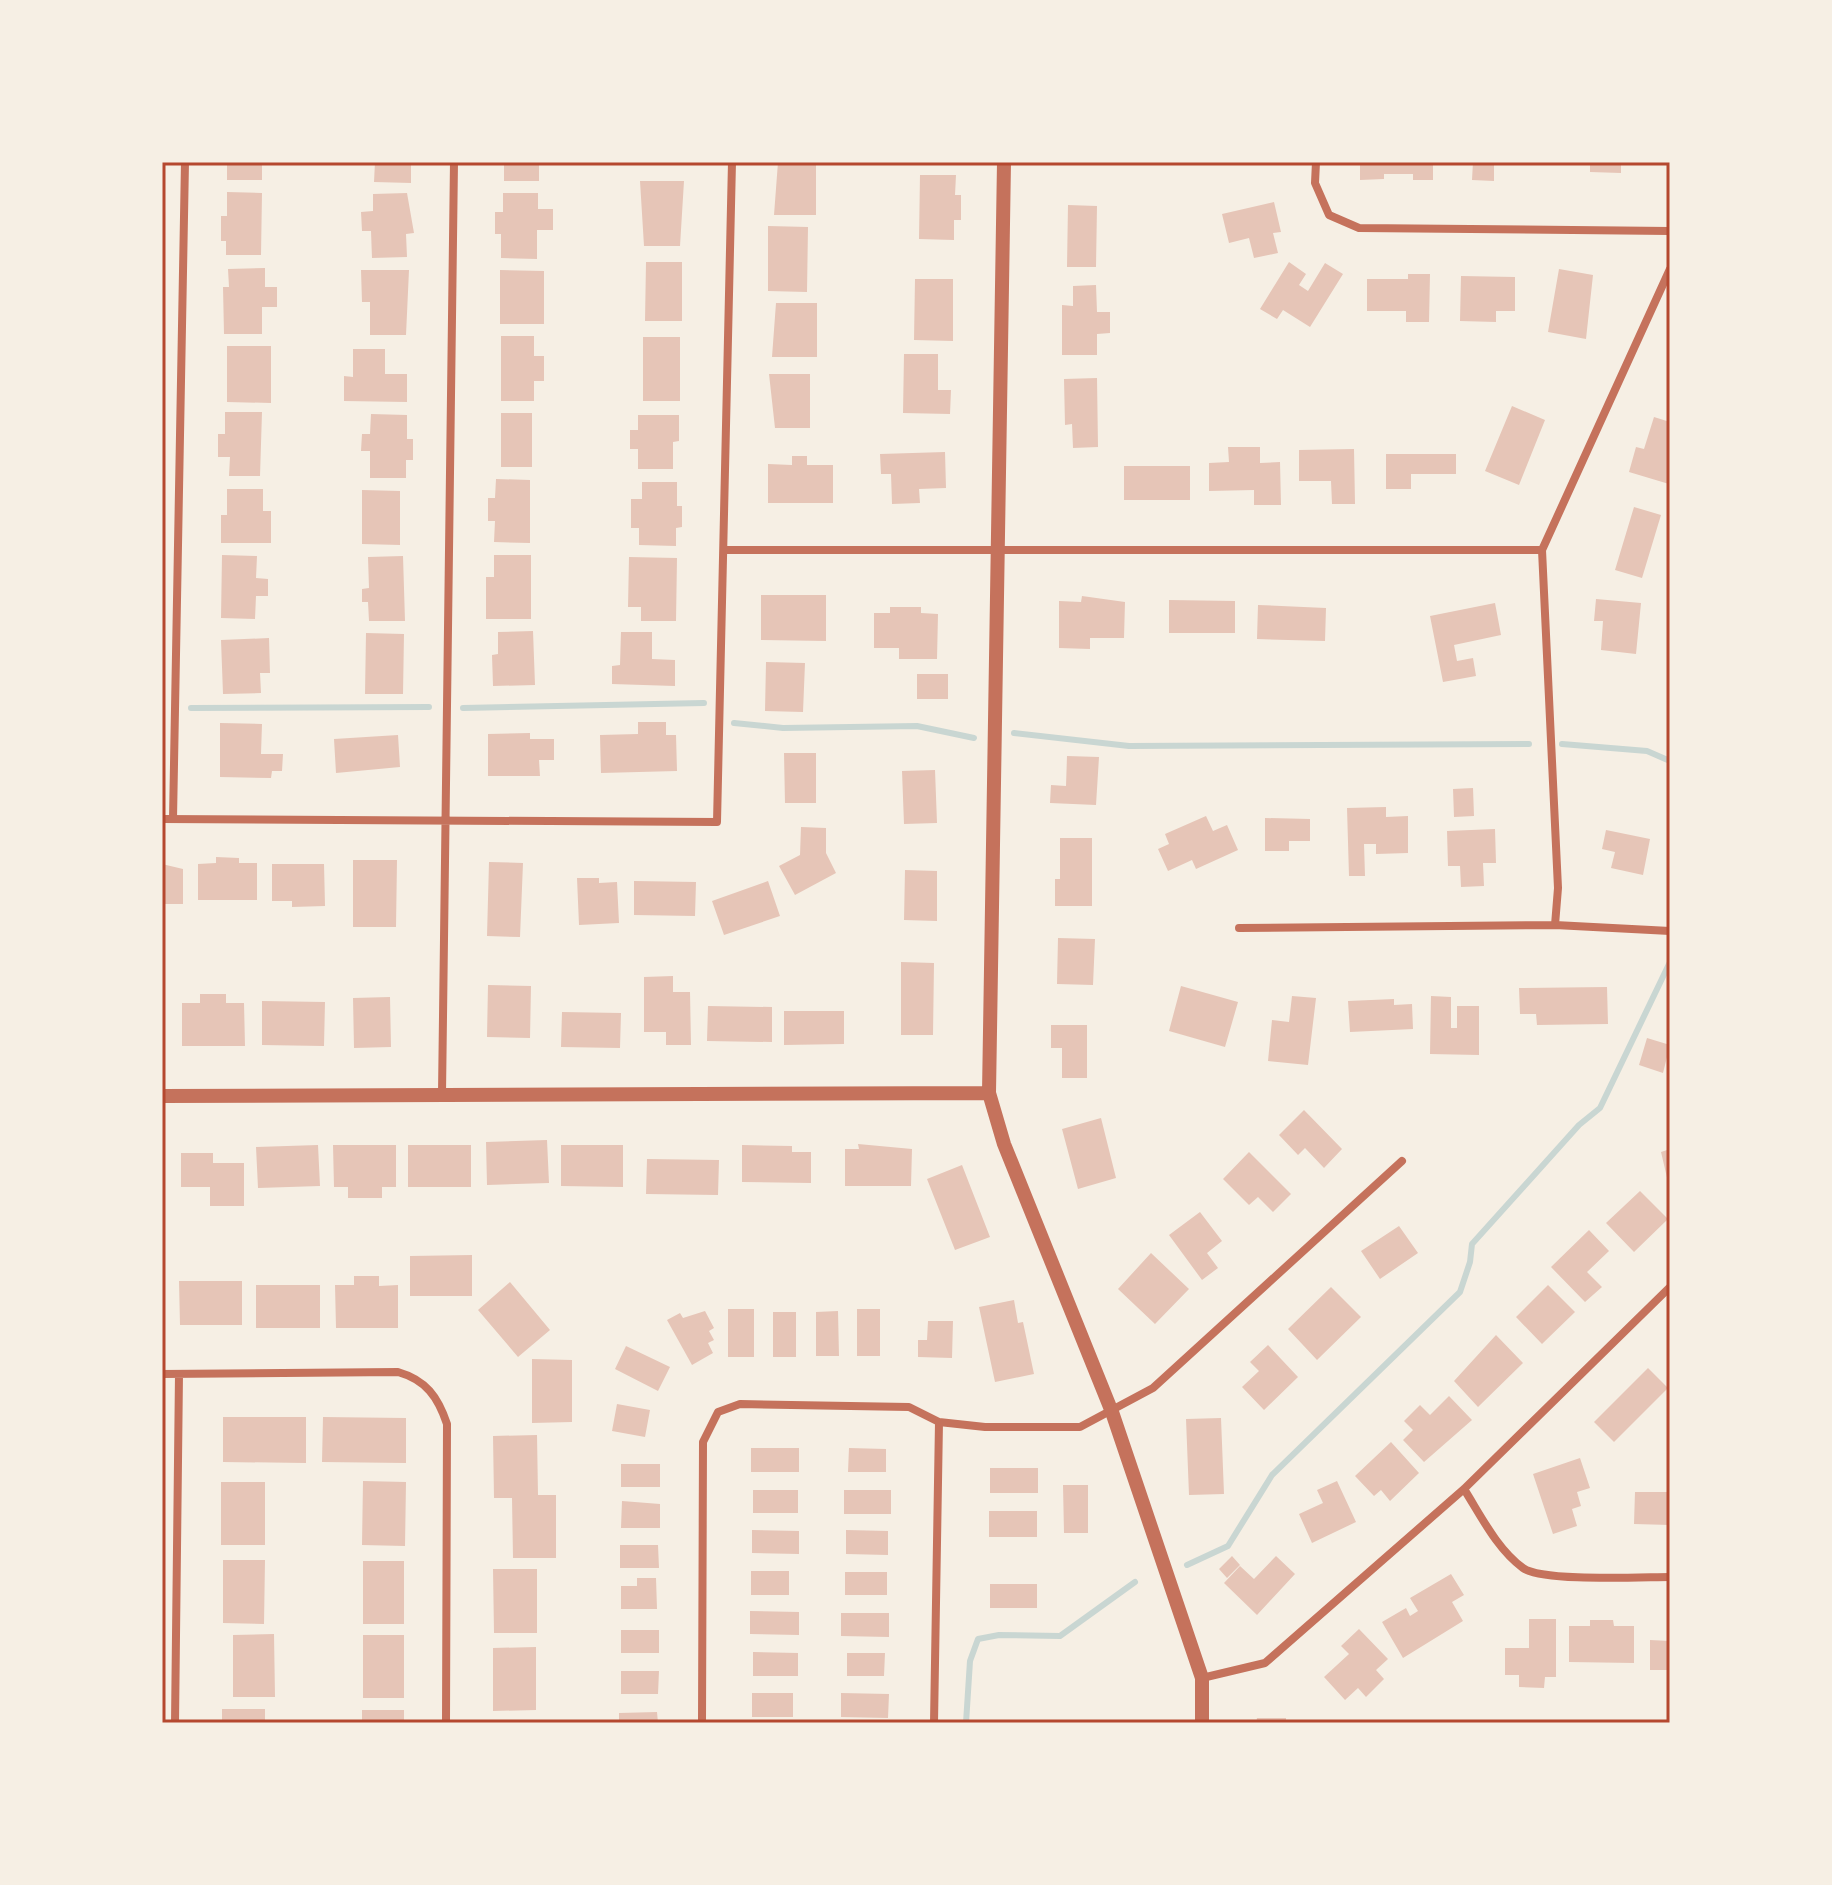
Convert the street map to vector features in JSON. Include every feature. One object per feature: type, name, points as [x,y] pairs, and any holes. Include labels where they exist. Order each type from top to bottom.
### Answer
[{"type":"street","points":[[173,819],[185,162]]},
{"type":"street","points":[[442,1094],[454,162]]},
{"type":"street","points":[[162,819],[444,818],[717,822],[732,162]]},
{"type":"street","points":[[1004,162],[989,1093],[1004,1144],[1112,1412],[1202,1678],[1202,1723]]},
{"type":"street","points":[[1316,162],[1315,183],[1329,215],[1359,228],[1670,231]]},
{"type":"street","points":[[1555,925],[1558,888],[1542,550],[1670,269]]},
{"type":"street","points":[[724,550],[1542,550]]},
{"type":"street","points":[[1239,928],[1555,925],[1670,931]]},
{"type":"street","points":[[162,1096],[989,1093]]},
{"type":"street","points":[[702,1723],[703,1442],[718,1412],[740,1404],[909,1407],[939,1422],[985,1427],[1080,1427],[1153,1388],[1402,1161]]},
{"type":"street","points":[[1202,1678],[1265,1663],[1464,1489],[1670,1287]]},
{"type":"street","points":[[162,1374],[398,1372],[414,1376],[430,1388],[447,1424],[446,1723]]},
{"type":"street","points":[[175,1723],[179,1374]]},
{"type":"street","points":[[934,1723],[939,1422]]},
{"type":"street","points":[[1464,1489],[1499,1543],[1525,1570],[1563,1576],[1670,1577]]},
{"type":"building","points":[[227,162],[262,162],[262,180],[227,180]]},
{"type":"building","points":[[375,162],[411,162],[411,183],[374,182]]},
{"type":"building","points":[[504,162],[539,162],[539,181],[504,181]]},
{"type":"building","points":[[778,162],[816,162],[816,215],[774,215]]},
{"type":"building","points":[[1360,162],[1433,162],[1433,180],[1413,180],[1413,174],[1384,174],[1384,179],[1360,180]]},
{"type":"building","points":[[1473,162],[1494,162],[1494,181],[1472,180]]},
{"type":"building","points":[[1590,162],[1621,162],[1621,173],[1590,172]]},
{"type":"building","points":[[920,175],[956,175],[955,195],[961,195],[961,220],[954,220],[954,240],[919,239]]},
{"type":"building","points":[[640,181],[684,181],[680,246],[644,246]]},
{"type":"building","points":[[227,192],[262,193],[261,255],[226,255],[226,241],[221,241],[221,216],[227,216]]},
{"type":"building","points":[[407,193],[414,233],[406,234],[407,257],[372,258],[371,231],[362,231],[361,212],[373,211],[373,194]]},
{"type":"building","points":[[503,193],[538,193],[538,209],[553,209],[553,230],[537,230],[537,259],[501,258],[501,234],[495,234],[495,212],[503,212]]},
{"type":"building","points":[[1274,202],[1281,232],[1273,233],[1278,253],[1254,258],[1249,238],[1229,243],[1222,214]]},
{"type":"building","points":[[1068,205],[1097,206],[1096,267],[1067,267]]},
{"type":"building","points":[[768,226],[808,227],[807,292],[768,291]]},
{"type":"building","points":[[646,262],[682,262],[682,321],[645,321]]},
{"type":"building","points":[[1289,262],[1306,274],[1299,285],[1308,291],[1325,263],[1343,274],[1310,327],[1283,310],[1277,319],[1260,309]]},
{"type":"building","points":[[265,268],[265,287],[277,287],[277,307],[262,307],[262,334],[224,334],[223,287],[229,287],[228,269]]},
{"type":"building","points":[[1559,269],[1593,275],[1586,339],[1548,332]]},
{"type":"building","points":[[361,270],[409,270],[406,335],[370,335],[370,302],[362,302]]},
{"type":"building","points":[[500,270],[544,271],[544,324],[500,324]]},
{"type":"building","points":[[1408,274],[1430,274],[1429,322],[1406,322],[1406,311],[1367,311],[1367,279],[1408,279]]},
{"type":"building","points":[[1461,276],[1515,277],[1515,311],[1496,311],[1496,322],[1460,321]]},
{"type":"building","points":[[915,279],[953,279],[953,341],[914,340]]},
{"type":"building","points":[[1096,285],[1097,312],[1110,312],[1110,333],[1097,334],[1097,355],[1062,355],[1062,305],[1073,306],[1073,286]]},
{"type":"building","points":[[776,303],[817,303],[817,357],[772,357]]},
{"type":"building","points":[[501,336],[534,336],[534,356],[544,356],[544,381],[534,381],[534,401],[501,401]]},
{"type":"building","points":[[643,337],[680,337],[680,401],[643,401]]},
{"type":"building","points":[[227,346],[271,346],[271,403],[227,402]]},
{"type":"building","points":[[353,349],[385,349],[385,374],[407,374],[407,402],[344,401],[344,376],[353,377]]},
{"type":"building","points":[[904,354],[938,354],[938,390],[951,390],[950,414],[903,413]]},
{"type":"building","points":[[769,374],[810,374],[810,428],[775,428]]},
{"type":"building","points":[[1097,378],[1098,447],[1073,448],[1072,424],[1065,425],[1064,379]]},
{"type":"building","points":[[1512,406],[1545,420],[1519,485],[1485,471]]},
{"type":"building","points":[[225,412],[262,412],[260,476],[229,476],[230,457],[218,457],[218,434],[225,434]]},
{"type":"building","points":[[501,413],[532,413],[532,467],[501,467]]},
{"type":"building","points":[[371,414],[407,415],[407,439],[413,439],[413,460],[406,460],[406,478],[370,478],[370,451],[361,451],[362,434],[370,434]]},
{"type":"building","points":[[638,415],[679,415],[679,441],[673,442],[673,469],[638,469],[638,449],[630,449],[630,430],[638,430]]},
{"type":"building","points":[[1654,417],[1670,422],[1669,484],[1629,472],[1636,447],[1644,449]]},
{"type":"building","points":[[1228,447],[1260,447],[1260,463],[1280,462],[1281,505],[1254,505],[1254,490],[1209,491],[1209,463],[1229,462]]},
{"type":"building","points":[[1354,449],[1355,504],[1332,504],[1331,481],[1299,481],[1299,450]]},
{"type":"building","points":[[945,452],[946,488],[919,489],[920,503],[892,504],[891,474],[881,474],[880,454]]},
{"type":"building","points":[[1386,454],[1456,454],[1456,474],[1411,474],[1411,489],[1386,489]]},
{"type":"building","points":[[792,456],[807,456],[807,465],[833,465],[833,503],[768,503],[768,464],[792,465]]},
{"type":"building","points":[[1124,466],[1190,466],[1190,500],[1124,500]]},
{"type":"building","points":[[496,479],[530,480],[530,543],[494,542],[495,521],[488,521],[488,498],[495,498]]},
{"type":"building","points":[[642,482],[677,482],[677,506],[682,506],[682,527],[676,528],[676,546],[639,545],[639,528],[631,528],[631,499],[642,499]]},
{"type":"building","points":[[227,489],[263,489],[263,511],[271,511],[271,543],[221,543],[221,515],[227,515]]},
{"type":"building","points":[[362,490],[400,491],[400,545],[362,544]]},
{"type":"building","points":[[1634,507],[1661,515],[1642,578],[1615,570]]},
{"type":"building","points":[[222,555],[257,556],[256,578],[268,579],[268,596],[256,596],[255,619],[221,618]]},
{"type":"building","points":[[494,555],[531,555],[531,619],[486,619],[486,577],[494,577]]},
{"type":"building","points":[[403,556],[405,621],[369,621],[368,602],[362,602],[362,589],[369,588],[368,557]]},
{"type":"building","points":[[629,557],[677,558],[676,621],[641,621],[641,607],[628,607]]},
{"type":"building","points":[[761,595],[826,595],[826,641],[761,640]]},
{"type":"building","points":[[1082,596],[1125,602],[1124,638],[1090,638],[1090,649],[1059,648],[1059,601],[1081,602]]},
{"type":"building","points":[[1596,599],[1641,603],[1636,654],[1601,650],[1603,621],[1594,621]]},
{"type":"building","points":[[1169,600],[1235,601],[1235,633],[1169,633]]},
{"type":"building","points":[[1495,603],[1501,635],[1454,645],[1457,661],[1473,658],[1476,676],[1443,682],[1430,616]]},
{"type":"building","points":[[1258,605],[1326,608],[1325,641],[1257,639]]},
{"type":"building","points":[[890,607],[921,607],[921,613],[938,614],[937,659],[899,659],[899,648],[874,648],[874,613],[890,613]]},
{"type":"building","points":[[533,631],[535,685],[493,686],[492,655],[498,654],[498,632]]},
{"type":"building","points":[[621,632],[652,632],[652,659],[675,660],[675,686],[612,684],[612,666],[620,665]]},
{"type":"building","points":[[366,633],[404,634],[403,694],[365,694]]},
{"type":"building","points":[[269,638],[270,673],[260,673],[261,693],[223,694],[221,640]]},
{"type":"building","points":[[766,662],[805,663],[803,712],[765,711]]},
{"type":"building","points":[[917,674],[948,674],[948,699],[917,699]]},
{"type":"building","points":[[638,722],[666,722],[666,735],[676,735],[677,771],[601,773],[600,735],[638,734]]},
{"type":"building","points":[[220,723],[262,724],[261,754],[283,754],[282,771],[272,771],[271,778],[220,777]]},
{"type":"building","points":[[530,733],[530,739],[554,739],[554,760],[539,760],[540,776],[488,776],[488,734]]},
{"type":"building","points":[[398,735],[400,767],[336,773],[334,739]]},
{"type":"building","points":[[784,753],[816,753],[816,803],[785,803]]},
{"type":"building","points":[[1067,756],[1099,757],[1096,805],[1050,803],[1051,785],[1066,786]]},
{"type":"building","points":[[935,770],[937,823],[904,824],[902,771]]},
{"type":"building","points":[[1473,788],[1474,816],[1454,817],[1453,789]]},
{"type":"building","points":[[1386,807],[1386,817],[1408,816],[1408,853],[1376,854],[1376,844],[1364,844],[1365,876],[1349,876],[1347,808]]},
{"type":"building","points":[[1206,816],[1213,831],[1227,825],[1238,850],[1196,869],[1192,860],[1168,871],[1158,849],[1169,844],[1165,834]]},
{"type":"building","points":[[1265,818],[1310,819],[1310,841],[1289,841],[1289,851],[1265,851]]},
{"type":"building","points":[[801,827],[826,828],[826,853],[836,873],[795,895],[779,866],[800,855]]},
{"type":"building","points":[[1495,829],[1496,863],[1483,863],[1484,886],[1461,887],[1460,866],[1448,866],[1447,831]]},
{"type":"building","points":[[1606,830],[1650,839],[1643,875],[1611,868],[1615,852],[1602,849]]},
{"type":"building","points":[[1060,838],[1092,838],[1092,906],[1055,906],[1055,879],[1060,879]]},
{"type":"building","points":[[216,857],[239,858],[239,863],[257,863],[257,900],[198,900],[198,864],[216,863]]},
{"type":"building","points":[[353,860],[397,860],[396,927],[353,927]]},
{"type":"building","points":[[489,862],[523,863],[520,937],[487,936]]},
{"type":"building","points":[[162,864],[183,869],[183,904],[162,904]]},
{"type":"building","points":[[272,864],[324,864],[325,906],[292,907],[292,901],[272,901]]},
{"type":"building","points":[[905,870],[937,871],[937,921],[904,920]]},
{"type":"building","points":[[577,878],[599,878],[599,883],[617,882],[619,923],[579,925]]},
{"type":"building","points":[[634,881],[696,882],[695,916],[634,915]]},
{"type":"building","points":[[768,881],[780,916],[724,935],[712,901]]},
{"type":"building","points":[[1058,938],[1095,939],[1093,985],[1057,984]]},
{"type":"building","points":[[901,962],[934,963],[933,1035],[901,1035]]},
{"type":"building","points":[[673,976],[673,992],[690,992],[691,1045],[666,1045],[666,1032],[644,1032],[644,977]]},
{"type":"building","points":[[488,985],[531,986],[530,1038],[487,1037]]},
{"type":"building","points":[[1181,986],[1238,1002],[1225,1047],[1169,1031]]},
{"type":"building","points":[[1607,987],[1608,1024],[1537,1025],[1536,1014],[1520,1014],[1519,988]]},
{"type":"building","points":[[200,994],[226,994],[226,1003],[244,1003],[245,1046],[182,1046],[182,1003],[200,1003]]},
{"type":"building","points":[[1292,996],[1316,998],[1308,1065],[1268,1061],[1272,1020],[1289,1022]]},
{"type":"building","points":[[1431,996],[1451,997],[1451,1028],[1457,1028],[1457,1006],[1479,1006],[1479,1055],[1430,1054]]},
{"type":"building","points":[[390,997],[391,1047],[354,1048],[353,998]]},
{"type":"building","points":[[1394,999],[1394,1005],[1412,1004],[1413,1029],[1350,1032],[1348,1001]]},
{"type":"building","points":[[262,1001],[325,1002],[324,1046],[262,1045]]},
{"type":"building","points":[[708,1006],[772,1007],[772,1042],[707,1041]]},
{"type":"building","points":[[784,1011],[844,1011],[844,1044],[784,1045]]},
{"type":"building","points":[[562,1012],[621,1013],[620,1048],[561,1047]]},
{"type":"building","points":[[1051,1025],[1087,1025],[1087,1078],[1062,1078],[1062,1048],[1051,1048]]},
{"type":"building","points":[[1647,1038],[1670,1045],[1663,1073],[1639,1065]]},
{"type":"building","points":[[1304,1110],[1342,1149],[1324,1168],[1305,1148],[1298,1155],[1279,1135]]},
{"type":"building","points":[[1101,1118],[1116,1178],[1078,1189],[1062,1129]]},
{"type":"building","points":[[547,1140],[549,1183],[487,1185],[486,1142]]},
{"type":"building","points":[[858,1144],[912,1149],[911,1186],[845,1186],[845,1149],[859,1149]]},
{"type":"building","points":[[318,1145],[320,1186],[258,1188],[256,1147]]},
{"type":"building","points":[[333,1145],[396,1145],[396,1187],[382,1187],[382,1198],[348,1198],[348,1187],[334,1187]]},
{"type":"building","points":[[408,1145],[471,1145],[471,1187],[408,1187]]},
{"type":"building","points":[[561,1145],[623,1145],[623,1187],[561,1186]]},
{"type":"building","points":[[742,1145],[792,1146],[792,1152],[811,1152],[811,1183],[742,1182]]},
{"type":"building","points":[[1670,1149],[1670,1186],[1669,1186],[1661,1152]]},
{"type":"building","points":[[1249,1152],[1291,1194],[1273,1212],[1258,1197],[1249,1205],[1223,1179]]},
{"type":"building","points":[[181,1153],[213,1153],[213,1163],[244,1163],[244,1206],[210,1206],[210,1187],[181,1187]]},
{"type":"building","points":[[647,1159],[719,1160],[718,1195],[646,1194]]},
{"type":"building","points":[[962,1165],[990,1237],[955,1250],[927,1179]]},
{"type":"building","points":[[1640,1191],[1668,1219],[1634,1252],[1606,1223]]},
{"type":"building","points":[[1200,1212],[1222,1241],[1207,1253],[1218,1268],[1202,1280],[1169,1235]]},
{"type":"building","points":[[1399,1226],[1418,1253],[1380,1279],[1361,1251]]},
{"type":"building","points":[[1589,1230],[1609,1251],[1587,1272],[1602,1287],[1585,1302],[1551,1267]]},
{"type":"building","points":[[1151,1253],[1189,1289],[1155,1324],[1118,1289]]},
{"type":"building","points":[[472,1255],[472,1296],[410,1296],[410,1256]]},
{"type":"building","points":[[354,1276],[379,1276],[379,1286],[398,1285],[398,1328],[336,1328],[335,1285],[354,1285]]},
{"type":"building","points":[[179,1281],[242,1281],[242,1325],[180,1325]]},
{"type":"building","points":[[510,1282],[550,1330],[518,1357],[478,1310]]},
{"type":"building","points":[[256,1285],[320,1285],[320,1328],[256,1328]]},
{"type":"building","points":[[1548,1285],[1575,1312],[1542,1344],[1516,1317]]},
{"type":"building","points":[[1331,1287],[1361,1317],[1317,1360],[1288,1329]]},
{"type":"building","points":[[1014,1300],[1018,1323],[1023,1322],[1034,1374],[995,1382],[979,1307]]},
{"type":"building","points":[[728,1309],[754,1309],[754,1357],[728,1357]]},
{"type":"building","points":[[857,1309],[880,1309],[880,1356],[857,1356]]},
{"type":"building","points":[[705,1311],[714,1328],[709,1331],[714,1340],[708,1343],[713,1353],[692,1365],[667,1320],[680,1313],[683,1318]]},
{"type":"building","points":[[838,1311],[839,1356],[816,1356],[816,1312]]},
{"type":"building","points":[[773,1312],[796,1312],[796,1357],[773,1357]]},
{"type":"building","points":[[928,1321],[953,1321],[952,1358],[918,1357],[918,1340],[927,1340]]},
{"type":"building","points":[[1496,1335],[1523,1363],[1478,1407],[1454,1381]]},
{"type":"building","points":[[1268,1345],[1298,1377],[1264,1410],[1242,1387],[1259,1371],[1250,1362]]},
{"type":"building","points":[[626,1346],[670,1367],[658,1391],[615,1369]]},
{"type":"building","points":[[532,1359],[572,1360],[572,1422],[532,1423]]},
{"type":"building","points":[[1648,1368],[1668,1388],[1614,1442],[1594,1422]]},
{"type":"building","points":[[1449,1396],[1472,1420],[1424,1462],[1403,1440],[1413,1430],[1404,1421],[1420,1405],[1430,1415]]},
{"type":"building","points":[[617,1404],[650,1410],[645,1437],[612,1431]]},
{"type":"building","points":[[223,1417],[306,1417],[306,1463],[223,1462]]},
{"type":"building","points":[[323,1417],[406,1418],[406,1463],[322,1462]]},
{"type":"building","points":[[1221,1418],[1224,1494],[1189,1495],[1186,1419]]},
{"type":"building","points":[[537,1435],[538,1495],[556,1495],[556,1558],[513,1558],[512,1498],[494,1498],[493,1436]]},
{"type":"building","points":[[1391,1442],[1419,1473],[1390,1501],[1381,1490],[1374,1496],[1355,1476]]},
{"type":"building","points":[[751,1448],[799,1448],[799,1472],[751,1472]]},
{"type":"building","points":[[849,1448],[886,1449],[886,1472],[848,1472]]},
{"type":"building","points":[[1580,1458],[1590,1488],[1577,1492],[1581,1506],[1572,1509],[1577,1526],[1553,1534],[1533,1474]]},
{"type":"building","points":[[621,1464],[660,1464],[660,1487],[621,1487]]},
{"type":"building","points":[[990,1468],[1038,1468],[1038,1493],[990,1493]]},
{"type":"building","points":[[363,1481],[406,1482],[405,1546],[362,1545]]},
{"type":"building","points":[[1337,1481],[1356,1522],[1312,1543],[1299,1514],[1323,1503],[1317,1490]]},
{"type":"building","points":[[221,1482],[265,1482],[265,1545],[221,1545]]},
{"type":"building","points":[[1063,1485],[1088,1485],[1088,1533],[1064,1533]]},
{"type":"building","points":[[753,1490],[798,1490],[798,1513],[753,1513]]},
{"type":"building","points":[[844,1490],[891,1490],[891,1514],[844,1514]]},
{"type":"building","points":[[1635,1492],[1670,1492],[1670,1525],[1634,1524]]},
{"type":"building","points":[[622,1501],[660,1504],[660,1528],[621,1528]]},
{"type":"building","points":[[989,1511],[1037,1511],[1037,1537],[989,1537]]},
{"type":"building","points":[[752,1530],[799,1531],[799,1554],[752,1553]]},
{"type":"building","points":[[846,1530],[888,1531],[888,1555],[846,1554]]},
{"type":"building","points":[[620,1545],[658,1545],[659,1568],[620,1568]]},
{"type":"building","points":[[1232,1556],[1240,1565],[1227,1578],[1219,1569]]},
{"type":"building","points":[[1276,1556],[1295,1574],[1257,1615],[1224,1583],[1240,1566],[1254,1579]]},
{"type":"building","points":[[223,1560],[265,1560],[264,1624],[223,1623]]},
{"type":"building","points":[[363,1561],[404,1561],[404,1624],[363,1624]]},
{"type":"building","points":[[493,1569],[537,1569],[537,1633],[494,1633]]},
{"type":"building","points":[[751,1571],[789,1571],[789,1595],[751,1595]]},
{"type":"building","points":[[845,1572],[887,1572],[887,1595],[845,1595]]},
{"type":"building","points":[[1451,1574],[1464,1595],[1452,1602],[1463,1621],[1403,1658],[1382,1622],[1406,1608],[1410,1616],[1418,1611],[1410,1598]]},
{"type":"building","points":[[637,1578],[656,1578],[657,1609],[621,1609],[621,1586],[637,1586]]},
{"type":"building","points":[[990,1584],[1037,1584],[1037,1608],[990,1608]]},
{"type":"building","points":[[750,1611],[799,1612],[799,1635],[750,1634]]},
{"type":"building","points":[[841,1613],[889,1613],[889,1637],[841,1636]]},
{"type":"building","points":[[1529,1619],[1556,1619],[1556,1677],[1545,1677],[1544,1688],[1519,1687],[1519,1675],[1505,1675],[1505,1648],[1529,1648]]},
{"type":"building","points":[[1590,1620],[1613,1620],[1614,1626],[1634,1626],[1634,1663],[1569,1662],[1569,1626],[1590,1626]]},
{"type":"building","points":[[1359,1629],[1388,1659],[1376,1670],[1384,1679],[1366,1697],[1358,1688],[1345,1700],[1324,1677],[1349,1654],[1341,1646]]},
{"type":"building","points":[[621,1630],[659,1630],[659,1653],[621,1653]]},
{"type":"building","points":[[274,1634],[275,1697],[233,1697],[233,1635]]},
{"type":"building","points":[[363,1635],[404,1635],[404,1698],[363,1698]]},
{"type":"building","points":[[1650,1640],[1670,1641],[1670,1670],[1650,1670]]},
{"type":"building","points":[[536,1647],[536,1710],[493,1711],[493,1648]]},
{"type":"building","points":[[753,1652],[798,1653],[798,1676],[753,1676]]},
{"type":"building","points":[[847,1653],[885,1653],[884,1676],[847,1676]]},
{"type":"building","points":[[621,1671],[659,1671],[658,1694],[621,1694]]},
{"type":"building","points":[[752,1693],[793,1693],[793,1717],[752,1717]]},
{"type":"building","points":[[841,1693],[889,1694],[888,1718],[841,1717]]},
{"type":"building","points":[[222,1709],[265,1709],[265,1723],[222,1723]]},
{"type":"building","points":[[362,1710],[404,1710],[404,1723],[362,1723]]},
{"type":"building","points":[[657,1712],[658,1723],[619,1723],[619,1713]]},
{"type":"building","points":[[1257,1718],[1286,1718],[1286,1723],[1256,1723]]},
{"type":"waterway","points":[[463,708],[704,703]]},
{"type":"waterway","points":[[191,708],[429,707]]},
{"type":"waterway","points":[[734,723],[783,728],[917,726],[974,738]]},
{"type":"waterway","points":[[1014,733],[1129,746],[1529,744]]},
{"type":"waterway","points":[[1562,744],[1647,751],[1670,761]]},
{"type":"waterway","points":[[1187,1565],[1228,1546],[1272,1475],[1460,1292],[1470,1262],[1472,1244],[1579,1125],[1600,1108],[1670,962]]},
{"type":"waterway","points":[[966,1723],[970,1661],[978,1639],[999,1635],[1060,1636],[1135,1582]]}]
